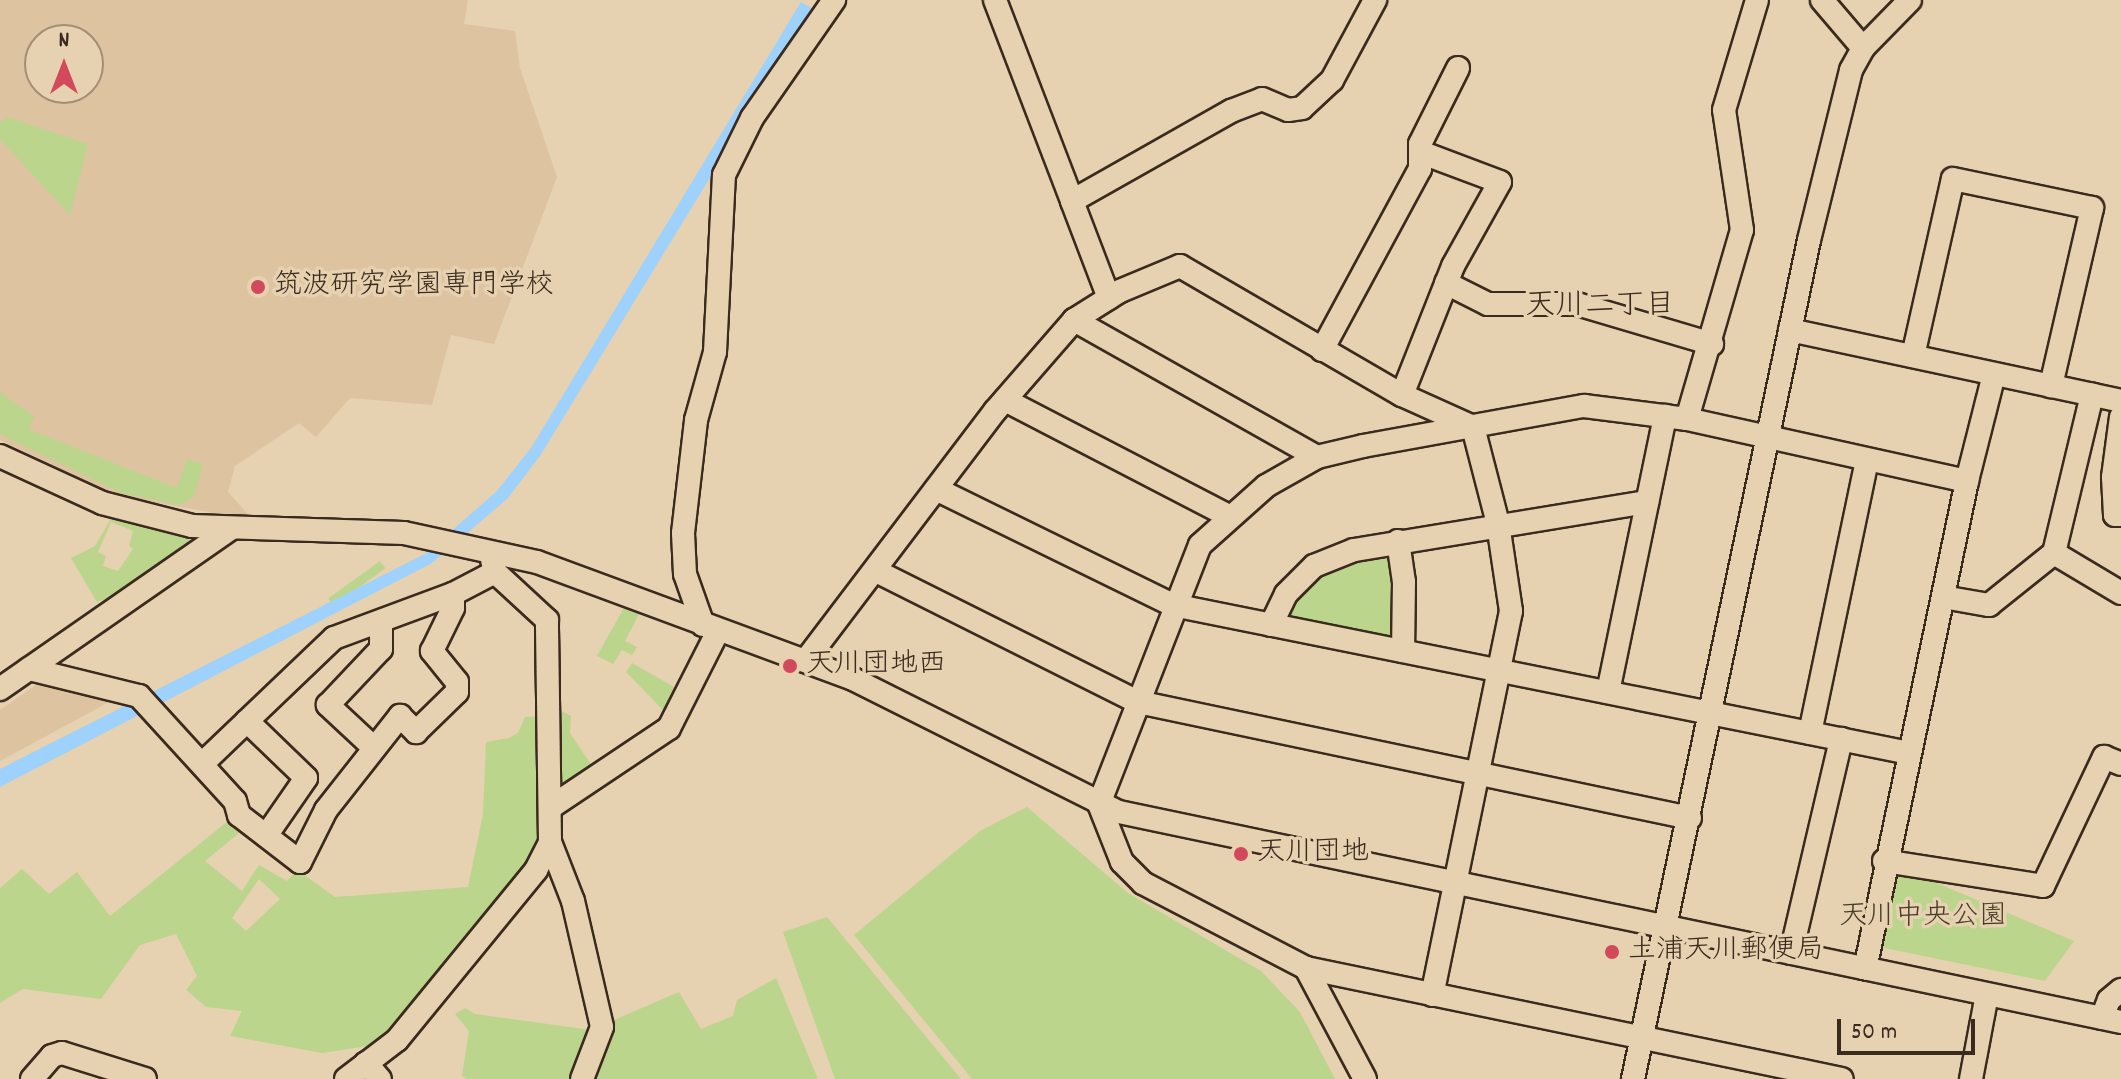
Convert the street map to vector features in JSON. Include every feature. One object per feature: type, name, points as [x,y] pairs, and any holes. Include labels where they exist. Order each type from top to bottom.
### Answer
[{"type":"street","points":[[551,807],[669,728],[710,628],[685,574],[683,533],[696,420],[715,352],[724,175],[752,118],[834,0]]},
{"type":"street","points":[[995,0],[1109,298]]},
{"type":"street","points":[[1072,201],[1231,111],[1262,99],[1288,110],[1302,108],[1332,80],[1375,0]]},
{"type":"street","points":[[1608,692],[1647,502],[1676,417],[1712,344],[1742,230],[1724,110],[1757,0]]},
{"type":"street","points":[[1822,0],[1863,48]]},
{"type":"street","points":[[1633,1079],[1809,240],[1851,70],[1863,48],[1910,0]]},
{"type":"street","points":[[1322,350],[1420,169],[1420,152],[1458,68]]},
{"type":"street","points":[[1402,395],[1446,283],[1500,182],[1420,152]]},
{"type":"street","points":[[1913,356],[1953,179],[2092,208],[2051,386]]},
{"type":"street","points":[[806,660],[1005,400],[1074,320],[1109,298],[1180,266],[1402,395],[1473,427]]},
{"type":"street","points":[[1446,283],[1488,304],[1577,304],[1712,344]]},
{"type":"street","points":[[1074,320],[1317,457]]},
{"type":"street","points":[[1790,330],[2121,401]]},
{"type":"street","points":[[1865,968],[1884,861],[1967,481],[1994,374]]},
{"type":"street","points":[[1943,597],[1989,605],[2054,553],[2092,395]]},
{"type":"street","points":[[1005,400],[1229,516]]},
{"type":"street","points":[[1842,1079],[1306,968],[1143,883],[1122,862],[1099,804],[1173,605],[1200,545],[1229,516],[1317,457],[1584,406],[1676,417],[1967,481]]},
{"type":"street","points":[[2121,417],[2113,477],[2115,515],[2121,515]]},
{"type":"street","points":[[1432,995],[1500,671],[1511,602],[1498,524],[1473,427]]},
{"type":"street","points":[[0,456],[102,503],[192,526],[381,530],[434,539],[493,563],[547,620],[550,842],[573,901],[602,1027],[582,1079]]},
{"type":"street","points":[[1810,733],[1867,460]]},
{"type":"street","points":[[936,489],[1173,605],[1909,753]]},
{"type":"street","points":[[1271,625],[1286,594],[1314,566],[1354,550],[1647,502]]},
{"type":"street","points":[[0,689],[230,529]]},
{"type":"street","points":[[1398,541],[1404,595],[1403,651]]},
{"type":"street","points":[[2054,553],[2121,593]]},
{"type":"street","points":[[202,764],[334,638],[453,594],[493,563],[537,562],[710,628],[806,660],[1099,804],[1456,883],[2112,1020],[2109,1000],[2121,990]]},
{"type":"street","points":[[876,571],[1138,702],[1690,818]]},
{"type":"street","points":[[29,669],[146,702],[235,801],[239,815],[300,862],[326,810],[400,716],[416,732],[457,692],[457,682],[432,651],[450,616],[453,594]]},
{"type":"street","points":[[373,747],[328,705],[381,649],[381,623]]},
{"type":"street","points":[[247,721],[306,778],[266,836]]},
{"type":"street","points":[[1791,953],[1841,739]]},
{"type":"street","points":[[1884,861],[2043,886],[2104,757],[2121,764]]},
{"type":"street","points":[[346,1079],[373,1071],[536,870],[550,842]]},
{"type":"street","points":[[1306,968],[1365,1079]]},
{"type":"street","points":[[1971,1079],[1987,994]]},
{"type":"street","points":[[32,1079],[52,1056],[62,1053],[145,1079]]},
{"type":"shaded area","name":"筑波研究学園専門学校","points":[[0,0],[468,0],[464,24],[515,31],[520,68],[557,177],[494,344],[451,335],[432,405],[350,398],[316,437],[299,423],[235,466],[228,492],[253,520],[120,496],[0,440]]},
{"type":"shaded area","points":[[40,682],[111,701],[0,761],[0,710]]},
{"type":"green space","points":[[7,117],[88,144],[70,215],[0,139],[0,123]]},
{"type":"green space","points":[[0,392],[35,417],[28,429],[177,488],[187,459],[203,464],[194,497],[180,505],[121,493],[0,434]]},
{"type":"green space","points":[[112,517],[187,532],[191,549],[123,593],[97,602],[71,558],[95,546]],"holes":[[[111,522],[133,531],[129,546],[133,549],[118,571],[103,566],[106,556],[98,552]]]},
{"type":"green space","points":[[1394,553],[1399,633],[1392,639],[1288,620],[1285,611],[1303,586],[1343,560]]},
{"type":"green space","points":[[380,561],[385,568],[334,606],[328,599]]},
{"type":"green space","points":[[625,606],[640,612],[625,641],[637,647],[632,655],[622,650],[613,664],[597,656]]},
{"type":"green space","points":[[632,663],[674,687],[663,710],[626,672]]},
{"type":"green space","points":[[554,707],[571,716],[570,733],[592,766],[560,790]]},
{"type":"green space","points":[[540,716],[541,834],[527,869],[387,1043],[322,1053],[230,1036],[242,1011],[206,1007],[186,990],[197,976],[176,934],[140,945],[101,999],[23,989],[0,1003],[0,888],[22,869],[49,894],[77,872],[110,916],[233,817],[245,828],[205,861],[242,891],[259,865],[287,881],[297,870],[335,897],[468,887],[483,814],[486,742],[518,733],[525,717]],"holes":[[[259,879],[280,899],[246,931],[232,918]]]},
{"type":"green space","points":[[1027,807],[1128,893],[1261,971],[1300,1012],[1335,1079],[972,1079],[854,935],[980,831]]},
{"type":"green space","name":"天川中央公園","points":[[1894,865],[2074,941],[2045,981],[1880,947]]},
{"type":"green space","points":[[827,917],[961,1079],[835,1079],[783,932]]},
{"type":"green space","points":[[776,978],[818,1079],[592,1079],[607,1023],[679,992],[701,1029],[733,1016],[737,1000]]},
{"type":"green space","points":[[465,1008],[475,1014],[591,1030],[575,1079],[467,1079],[462,1076],[469,1031],[455,1014]]},
{"type":"water","points":[[801,2],[813,9],[540,456],[507,499],[432,563],[0,787],[0,769],[425,554],[497,491],[531,448]]},
{"type":"place","name":"筑波研究学園専門学校","points":[[258,287]]},
{"type":"place","name":"天川団地西","points":[[790,666]]},
{"type":"place","name":"天川団地","points":[[1241,854]]},
{"type":"place","name":"土浦天川郵便局","points":[[1612,952]]},
{"type":"district","name":"天川二丁目","points":[[1600,308]]}]
